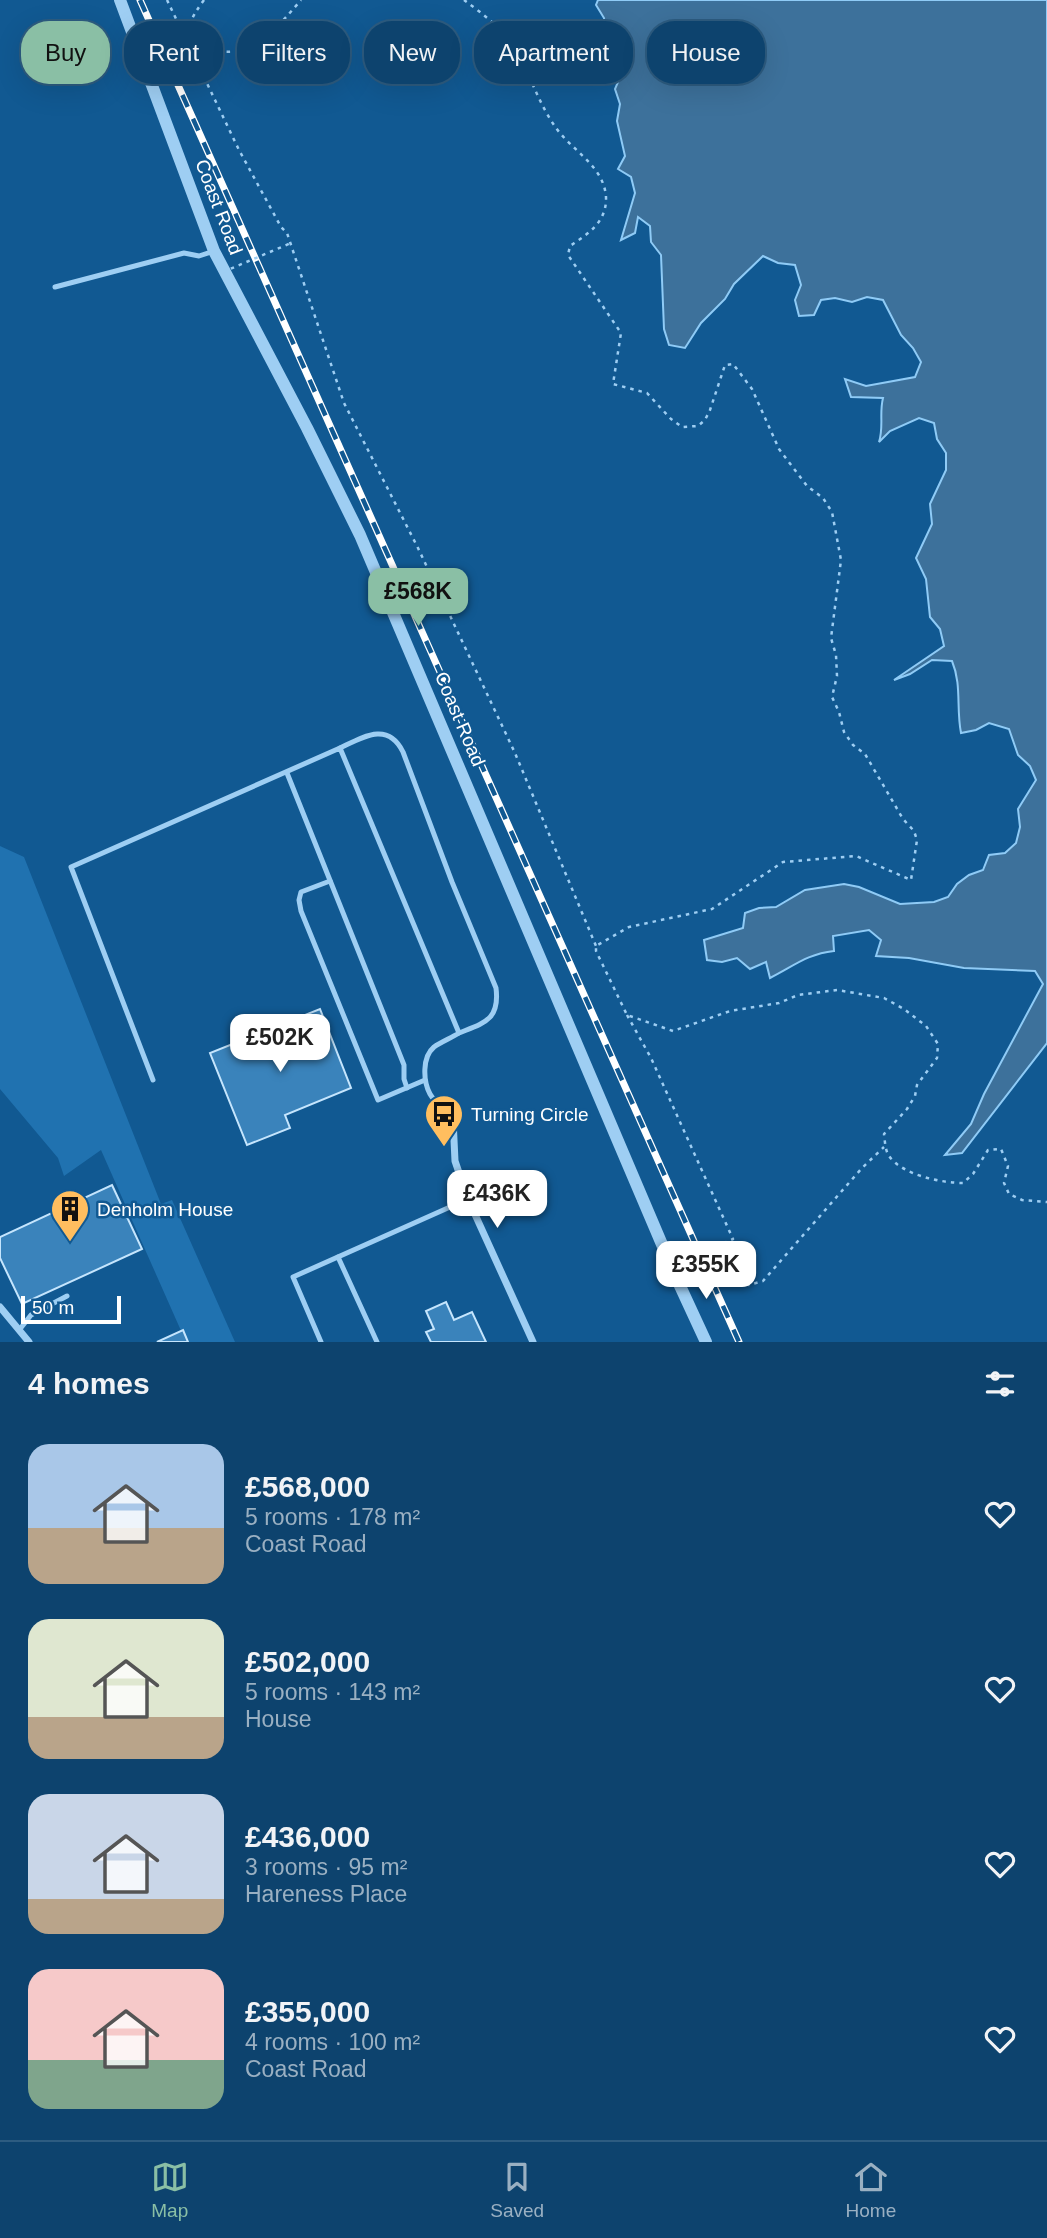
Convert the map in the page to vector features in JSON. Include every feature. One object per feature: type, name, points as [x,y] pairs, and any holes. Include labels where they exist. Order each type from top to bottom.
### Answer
[{"type":"street","name":"Coast Road","points":[[120,0],[223,272],[307,428],[360,536],[706,1342]]},
{"type":"street","points":[[453,1119],[455,1161],[468,1199],[533,1342]]},
{"type":"street","points":[[0,1307],[29,1342]]},
{"type":"lane","points":[[55,287],[184,253],[199,256],[214,251]]},
{"type":"lane","points":[[153,1080],[71,867],[375,733],[392,737],[399,743],[496,988],[498,999],[492,1016],[432,1049],[426,1059],[425,1080],[430,1096],[453,1119]]},
{"type":"lane","points":[[340,748],[458,1033]]},
{"type":"lane","points":[[287,773],[404,1065],[407,1088]]},
{"type":"lane","points":[[330,881],[301,892],[301,911],[378,1100],[425,1080]]},
{"type":"lane","points":[[321,1342],[293,1278],[468,1199]]},
{"type":"lane","points":[[338,1257],[377,1342]]},
{"type":"lane","points":[[20,1329],[31,1315],[67,1296]]},
{"type":"path","points":[[167,0],[239,150],[290,243],[344,403],[418,548],[515,753],[596,946],[627,1015],[651,1058],[733,1239],[722,1244],[749,1285],[763,1281],[862,1168],[882,1147],[886,1147]]},
{"type":"path","points":[[204,0],[190,24],[188,38],[196,50],[221,52],[245,51],[281,23],[301,0]]},
{"type":"path","points":[[464,0],[486,17],[517,51],[553,125],[604,181],[606,200],[603,218],[570,246],[568,255],[621,333],[613,384],[648,393],[671,419],[682,427],[698,426],[710,410],[725,365],[733,364],[752,389],[779,449],[807,486],[823,499],[832,512],[841,560],[831,638],[838,676],[832,697],[844,732],[853,745],[865,754],[917,840],[911,880],[856,856],[783,862],[712,909],[629,927],[596,946]]},
{"type":"path","points":[[223,272],[290,243]]},
{"type":"path","points":[[627,1015],[673,1031],[708,1017],[779,1003],[798,995],[837,990],[884,998],[926,1026],[939,1044],[937,1058],[916,1086],[915,1096],[884,1134],[890,1157],[902,1167],[944,1183],[963,1183],[973,1174],[988,1150],[1001,1149],[1009,1166],[1004,1183],[1009,1194],[1022,1200],[1047,1202]]},
{"type":"path","points":[[675,1275],[727,1251]]},
{"type":"shaded area","points":[[598,0],[1047,0],[1047,1043],[962,1153],[945,1155],[971,1124],[984,1094],[1043,984],[1035,971],[964,968],[909,958],[876,956],[881,940],[869,930],[833,936],[834,951],[808,958],[770,978],[766,962],[750,969],[737,958],[722,962],[707,960],[704,940],[743,928],[745,913],[759,908],[776,907],[805,890],[844,884],[859,887],[900,904],[934,902],[948,897],[957,884],[969,875],[983,870],[989,855],[1005,853],[1016,843],[1020,827],[1018,809],[1036,780],[1030,766],[1018,755],[1009,729],[989,723],[976,730],[961,733],[957,679],[952,661],[932,660],[910,674],[894,680],[944,646],[940,629],[930,617],[926,579],[916,558],[932,524],[930,504],[946,470],[946,453],[937,439],[934,423],[919,418],[890,431],[879,442],[883,398],[851,397],[845,379],[866,386],[915,377],[921,362],[901,335],[883,300],[867,297],[852,302],[835,298],[821,300],[814,315],[799,316],[795,300],[801,285],[795,265],[778,263],[763,256],[734,284],[725,299],[701,323],[685,348],[669,345],[664,329],[661,255],[651,242],[650,226],[638,217],[635,233],[621,240],[635,193],[631,177],[618,169],[625,156],[617,121],[620,104],[615,89],[617,84],[633,84],[633,21],[604,21],[596,5]]},
{"type":"shaded area","points":[[0,846],[24,857],[161,1204],[172,1200],[235,1342],[186,1342],[101,1150],[64,1176],[58,1158],[0,1089]]},
{"type":"building","points":[[320,1009],[351,1088],[285,1115],[290,1128],[247,1145],[210,1053]]},
{"type":"building","name":"Denholm House","points":[[112,1185],[142,1249],[22,1304],[0,1258],[0,1237]]},
{"type":"building","points":[[446,1302],[454,1320],[472,1312],[486,1342],[431,1342],[426,1332],[434,1329],[426,1311]]},
{"type":"building","points":[[183,1330],[188,1342],[157,1342]]},
{"type":"railway","points":[[140,0],[739,1342]]},
{"type":"place","name":"Turning Circle","points":[[444,1148]]},
{"type":"place","name":"Denholm House","points":[[70,1243]]}]
